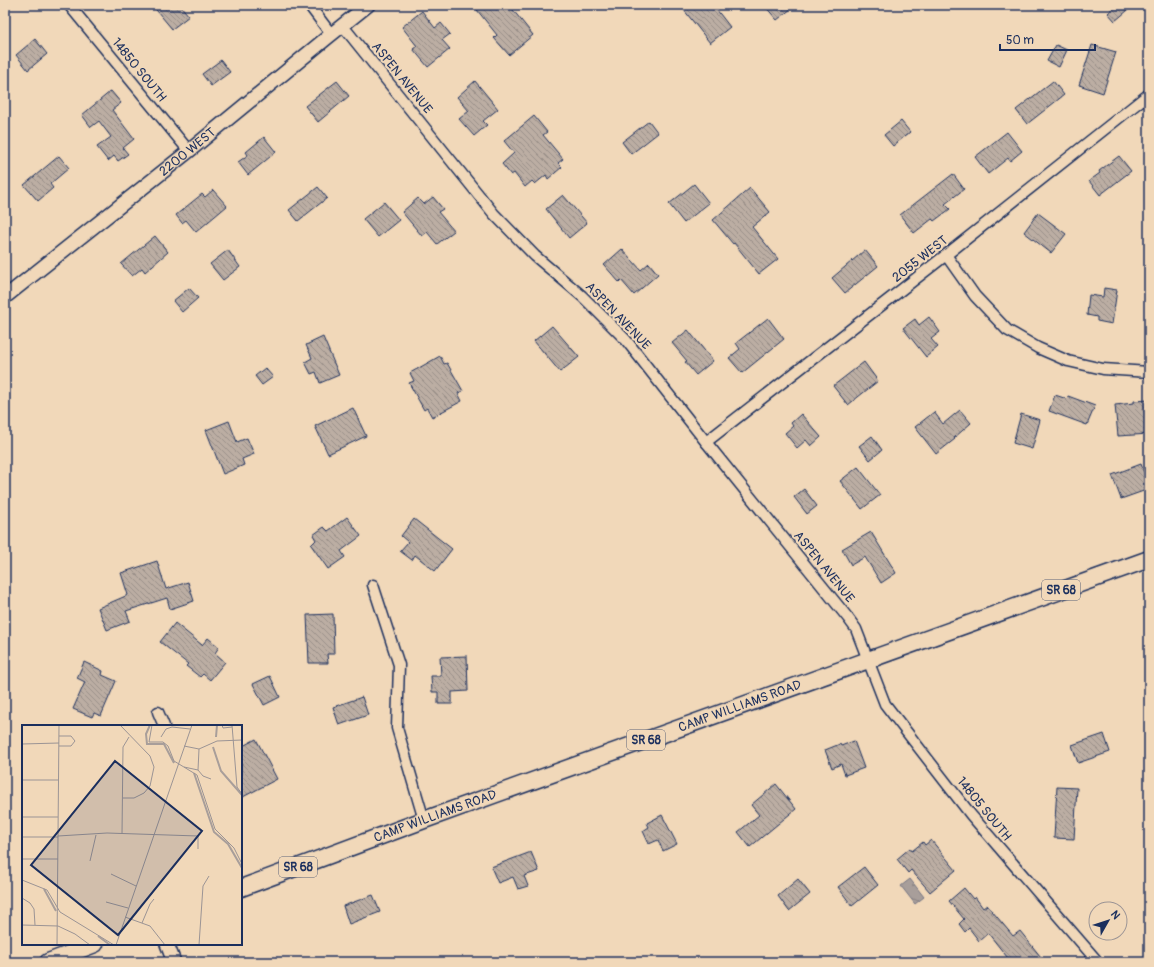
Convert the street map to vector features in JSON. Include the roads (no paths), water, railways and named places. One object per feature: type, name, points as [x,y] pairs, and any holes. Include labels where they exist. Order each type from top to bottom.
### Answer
[{"type":"main road","name":"CAMP WILLIAMS ROAD","points":[[242,888],[424,820],[1149,559]]},
{"type":"main road","points":[[48,962],[92,945]]},
{"type":"street","name":"14850 SOUTH","points":[[70,5],[189,151]]},
{"type":"street","points":[[309,5],[332,34]]},
{"type":"street","name":"2200 WEST","points":[[5,297],[189,151],[368,5]]},
{"type":"street","name":"ASPEN AVENUE","points":[[343,26],[494,214],[535,256],[582,296],[626,340],[848,618],[856,629],[868,660]]},
{"type":"street","name":"2055 WEST","points":[[706,442],[946,255],[1149,94]]},
{"type":"street","points":[[946,255],[975,296],[1007,330],[1038,348],[1068,361],[1103,369],[1149,372]]},
{"type":"street","points":[[372,585],[399,665],[397,728],[424,820]]},
{"type":"street","name":"14805 SOUTH","points":[[868,660],[886,704],[971,815],[1098,962]]},
{"type":"street","points":[[158,712],[164,725]]},
{"type":"street","points":[[167,945],[174,962]]},
{"type":"water","points":[[910,879],[924,897],[915,904],[901,886]]}]
